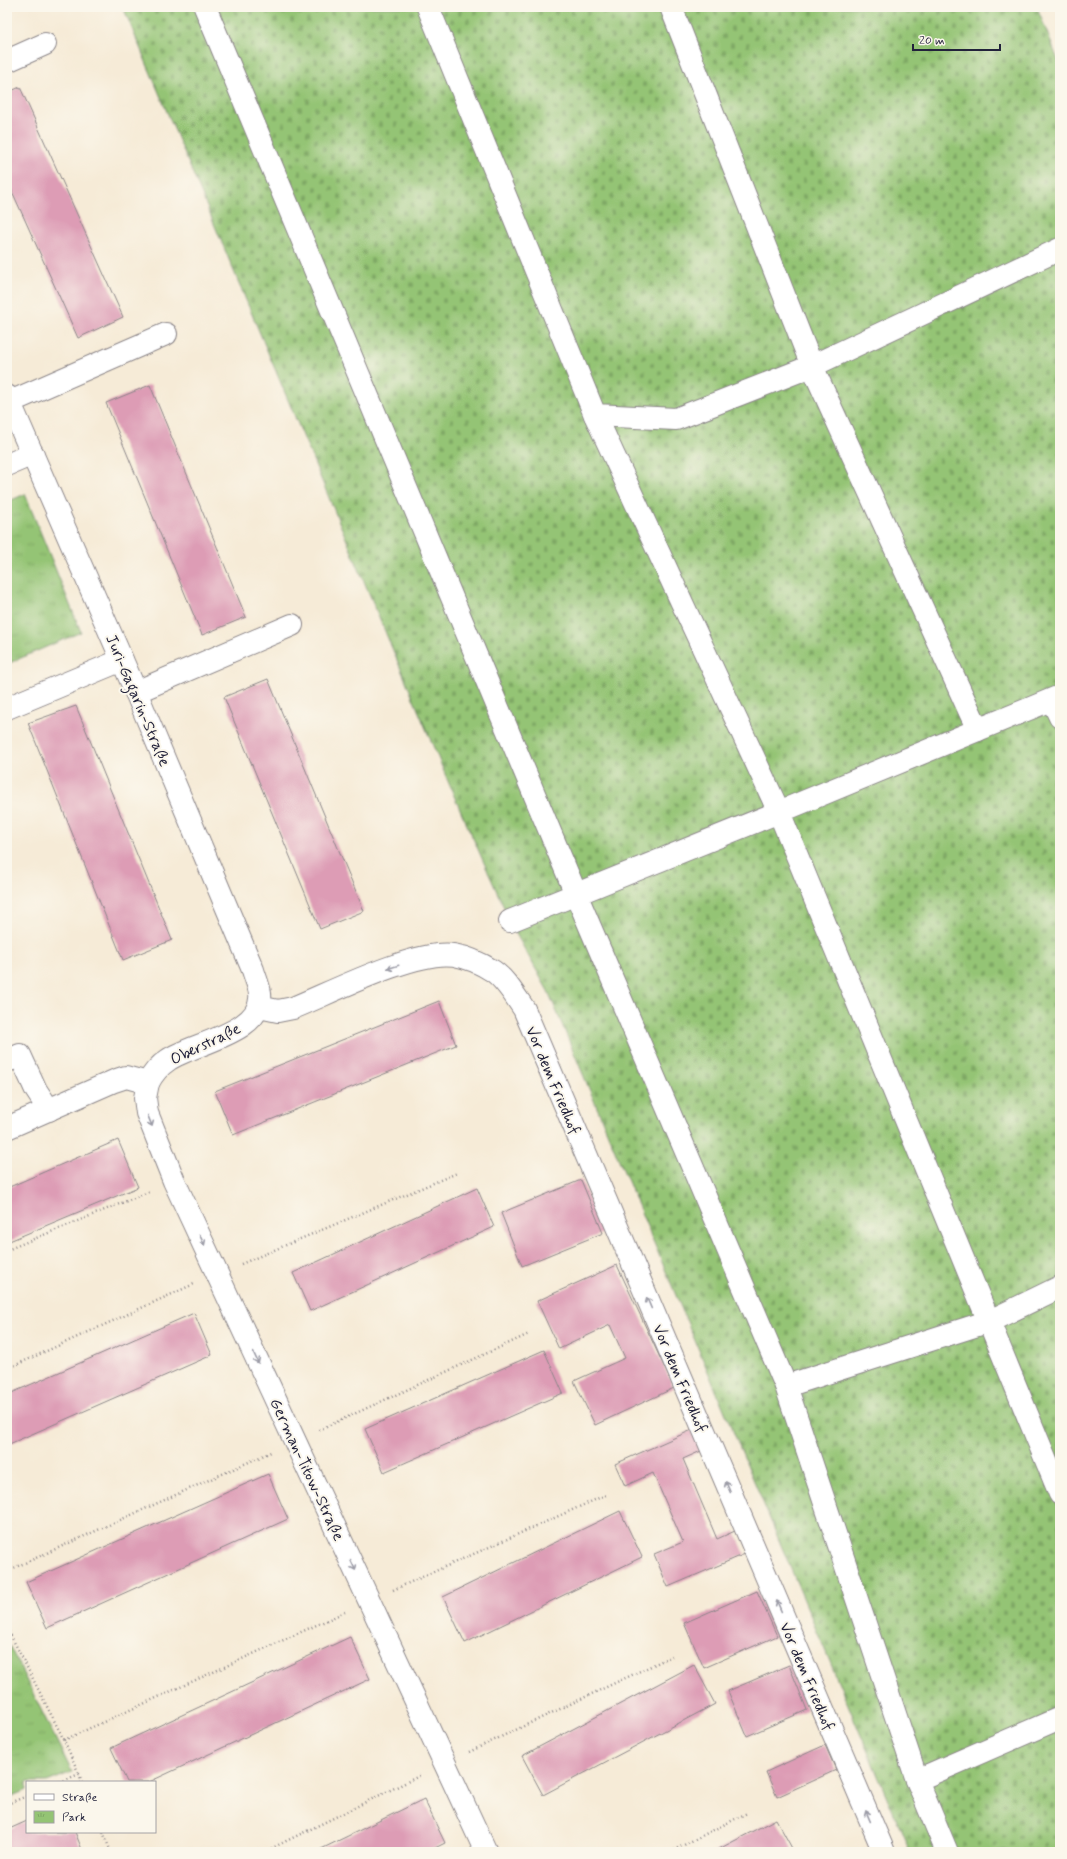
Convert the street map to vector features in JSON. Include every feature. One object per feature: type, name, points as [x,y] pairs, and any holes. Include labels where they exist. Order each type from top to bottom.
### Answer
[{"type":"street","points":[[205,7],[576,894],[786,1386],[917,1780],[947,1852]]},
{"type":"street","points":[[428,7],[595,415],[779,812],[1060,1494]]},
{"type":"street","points":[[671,7],[812,366],[978,730]]},
{"type":"street","points":[[7,61],[45,44]]},
{"type":"street","points":[[595,415],[676,419],[812,366],[1060,249]]},
{"type":"street","points":[[8,399],[166,334]]},
{"type":"street","name":"Juri-Gagarin-Straße","points":[[8,399],[136,692],[253,970],[261,994],[259,1007]]},
{"type":"street","points":[[7,465],[33,454]]},
{"type":"street","points":[[136,692],[292,625]]},
{"type":"street","points":[[7,708],[122,660]]},
{"type":"street","points":[[510,921],[978,730],[1057,704]]},
{"type":"street","name":"Vor dem Friedhof","points":[[259,1007],[278,1011],[293,1008],[384,969],[430,955],[454,955],[476,963],[494,972],[510,987],[524,1009],[884,1852]]},
{"type":"street","name":"Oberstraße","points":[[148,1082],[155,1070],[169,1059],[236,1030],[250,1020],[259,1007]]},
{"type":"street","points":[[7,1061],[20,1056],[36,1090],[49,1110]]},
{"type":"street","points":[[7,1128],[126,1077],[148,1082]]},
{"type":"street","name":"German-Titow-Straße","points":[[148,1082],[145,1098],[147,1113],[174,1181],[486,1852]]},
{"type":"street","points":[[786,1386],[990,1321],[1060,1287]]},
{"type":"street","points":[[917,1780],[1060,1718]]},
{"type":"path","points":[[7,1250],[174,1181]]},
{"type":"path","points":[[7,1570],[529,1334]]},
{"type":"path","points":[[64,1740],[608,1494]]},
{"type":"path","points":[[7,1628],[64,1740],[82,1781]]},
{"type":"path","points":[[62,1781],[79,1774]]},
{"type":"path","points":[[7,1804],[26,1796]]},
{"type":"path","points":[[670,1852],[747,1813]]},
{"type":"path","points":[[103,1833],[112,1852]]},
{"type":"green space","points":[[123,7],[1037,7],[1060,65],[1060,1852],[910,1852],[548,991],[515,932],[455,798]]},
{"type":"green space","points":[[25,494],[81,632],[7,664],[7,502]]},
{"type":"green space","points":[[7,1641],[72,1772],[50,1781],[26,1781],[26,1790],[7,1798]]},
{"type":"building","points":[[20,87],[123,317],[78,338],[7,180],[7,93]]},
{"type":"building","points":[[150,385],[246,617],[202,635],[106,403]]},
{"type":"building","points":[[268,679],[364,911],[320,929],[224,697]]},
{"type":"building","points":[[76,706],[172,940],[123,960],[28,723]]},
{"type":"building","points":[[439,1001],[456,1045],[233,1135],[215,1091]]},
{"type":"building","points":[[118,1140],[138,1187],[7,1242],[7,1188]]},
{"type":"building","points":[[581,1180],[603,1233],[522,1266],[501,1213]]},
{"type":"building","points":[[477,1188],[494,1227],[310,1311],[293,1273]]},
{"type":"building","points":[[617,1265],[674,1388],[595,1425],[574,1381],[625,1358],[610,1325],[559,1349],[537,1301]]},
{"type":"building","points":[[194,1313],[212,1355],[7,1445],[7,1395]]},
{"type":"building","points":[[544,1350],[563,1393],[384,1472],[365,1429]]},
{"type":"building","points":[[692,1430],[701,1451],[683,1459],[717,1539],[735,1531],[745,1554],[668,1587],[654,1554],[683,1542],[653,1473],[625,1486],[615,1464]]},
{"type":"building","points":[[268,1474],[288,1519],[47,1628],[26,1582]]},
{"type":"building","points":[[620,1511],[642,1557],[465,1643],[443,1597]]},
{"type":"building","points":[[757,1591],[777,1636],[704,1668],[684,1623]]},
{"type":"building","points":[[350,1637],[370,1679],[151,1781],[127,1781],[111,1748]]},
{"type":"building","points":[[694,1665],[715,1704],[543,1795],[522,1756]]},
{"type":"building","points":[[789,1665],[807,1710],[747,1736],[728,1691]]},
{"type":"building","points":[[825,1745],[836,1770],[777,1797],[766,1772]]},
{"type":"building","points":[[424,1799],[445,1843],[427,1852],[315,1852]]},
{"type":"building","points":[[776,1819],[794,1852],[714,1852],[717,1850]]},
{"type":"building","points":[[26,1821],[26,1833],[75,1833],[83,1852],[7,1852],[7,1830]]}]
